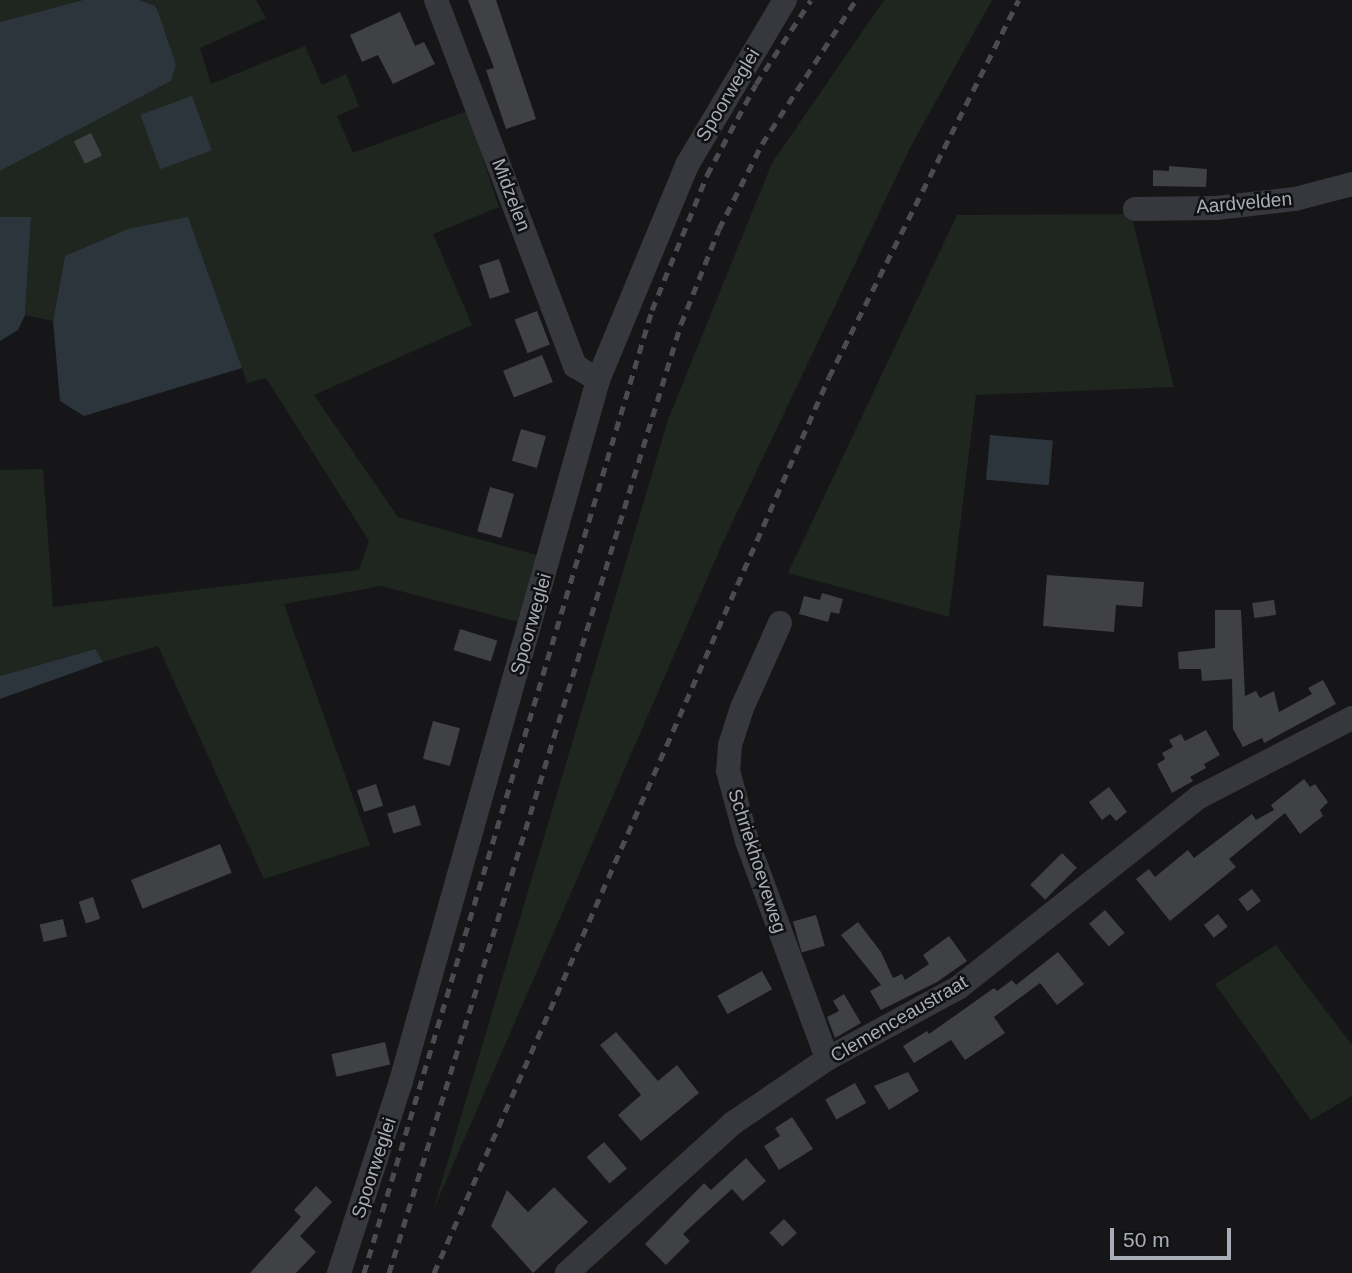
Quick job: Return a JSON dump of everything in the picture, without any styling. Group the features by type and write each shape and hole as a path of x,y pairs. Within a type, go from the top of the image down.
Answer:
{"street":[{"name":"Midzelen","path":"436,0 575,366 598,380"},
{"name":"Spoorweglei","path":"339,1273 401,1081 598,380 687,165 785,0"},
{"name":"Aardvelden","path":"1135,209 1242,205 1295,199 1352,184"},
{"name":"Schriekhoeveweg","path":"780,623 760,660 742,708 730,745 728,771 747,841 827,1059"},
{"name":"Clemenceaustraat","path":"567,1273 733,1123 827,1059 958,988 1199,797 1352,718"}],"shaded area":[{"path":"0,0 83,0 0,22"},
{"path":"83,0 139,0 156,6 176,65 171,81 0,171 0,22"},
{"path":"139,0 256,0 266,18 200,48 211,84 305,46 322,85 346,74 359,106 337,116 353,153 467,111 499,207 433,234 472,325 314,395 398,517 540,556 522,623 381,586 284,604 370,845 264,879 158,646 103,662 94,649 0,676 0,470 43,469 53,607 359,570 369,541 266,378 247,383 188,218 65,256 53,321 25,315 31,217 0,217 0,171 171,81 157,6"},
{"path":"884,0 992,0 910,148 723,542 433,1211 668,420 772,163"},
{"path":"192,96 212,151 160,169 140,115"},
{"path":"1131,214 1174,387 976,395 949,617 788,573 957,215"},
{"path":"0,217 31,217 25,315 18,330 0,341"},
{"path":"188,217 242,368 84,416 60,401 53,321 65,256 128,229"},
{"path":"990,435 1053,440 1049,485 986,480"},
{"path":"95,649 103,662 0,699 0,676"},
{"path":"1276,945 1352,1045 1352,1096 1311,1120 1215,984"}],"building":[{"path":"468,0 496,0 536,119 506,129 486,70 494,68"},
{"path":"400,12 415,46 424,42 435,64 393,84 378,55 362,62 350,35"},
{"path":"91,133 102,155 85,164 74,141"},
{"path":"1169,166 1207,169 1206,187 1153,186 1153,170 1169,171"},
{"path":"499,259 510,292 490,299 479,265"},
{"path":"537,311 550,345 527,353 515,320"},
{"path":"542,355 553,382 514,398 503,371"},
{"path":"521,429 546,436 537,468 512,461"},
{"path":"490,487 514,494 501,538 477,531"},
{"path":"1047,575 1144,582 1142,607 1116,605 1114,632 1043,626"},
{"path":"822,593 843,599 839,614 831,612 828,622 799,614 804,596 820,600"},
{"path":"1274,600 1276,615 1254,618 1252,603"},
{"path":"1215,610 1241,610 1245,696 1256,691 1260,698 1274,691 1279,712 1312,694 1308,688 1323,680 1336,704 1264,743 1262,738 1243,747 1233,729 1232,679 1202,681 1201,669 1179,669 1178,652 1215,648"},
{"path":"460,629 497,640 491,661 454,650"},
{"path":"433,721 460,728 450,766 423,759"},
{"path":"1206,730 1220,755 1204,764 1206,768 1190,777 1193,781 1172,793 1157,764 1165,759 1162,753 1173,747 1169,740 1181,734 1185,741"},
{"path":"1304,779 1310,787 1315,784 1328,802 1320,810 1323,816 1300,834 1285,813 1229,859 1236,867 1170,921 1136,879 1149,869 1155,877 1188,850 1194,858 1252,814 1256,820 1274,810 1271,805"},
{"path":"376,784 383,806 364,812 357,790"},
{"path":"1109,787 1127,812 1116,821 1110,814 1102,820 1089,802"},
{"path":"415,805 421,825 393,834 387,813"},
{"path":"220,844 232,873 143,909 131,880"},
{"path":"1062,853 1077,868 1045,900 1030,885"},
{"path":"1252,889 1261,901 1247,911 1238,899"},
{"path":"93,897 100,919 86,924 79,902"},
{"path":"1105,910 1125,933 1109,946 1089,924"},
{"path":"1218,914 1228,927 1214,938 1204,925"},
{"path":"816,915 825,946 802,952 793,922"},
{"path":"63,919 67,937 44,942 40,924"},
{"path":"858,922 881,952 893,978 902,974 905,980 929,964 923,955 949,936 967,961 937,982 881,1010 870,991 881,985 841,935"},
{"path":"1058,952 1084,984 1057,1005 1040,983 994,1017 1005,1033 965,1060 951,1040 914,1063 903,1046 927,1031 929,1034 994,988 997,991 1012,980 1016,985"},
{"path":"762,971 772,989 728,1014 717,996"},
{"path":"844,994 861,1023 835,1038 827,1017 839,1011 833,1001"},
{"path":"616,1032 658,1081 677,1065 699,1093 641,1141 618,1115 641,1095 600,1045"},
{"path":"385,1042 390,1064 337,1077 331,1054"},
{"path":"908,1072 919,1091 889,1110 874,1086"},
{"path":"855,1083 866,1103 836,1120 825,1099"},
{"path":"792,1117 813,1149 779,1170 764,1146 780,1136 775,1128"},
{"path":"604,1142 627,1168 610,1184 587,1157"},
{"path":"746,1158 766,1181 743,1201 732,1189 683,1234 690,1241 666,1265 645,1244 704,1183 711,1190"},
{"path":"316,1186 332,1202 300,1236 316,1252 296,1273 250,1273 301,1217 294,1210"},
{"path":"554,1187 588,1222 533,1273 491,1226 507,1190 528,1212"},
{"path":"784,1219 797,1233 782,1247 769,1233"}],"railway":[{"path":"364,1273 652,310 707,175 756,84 811,0"},
{"path":"389,1273 681,324 719,229 762,144 856,0"},
{"path":"434,1273 829,377 1019,0"}]}
